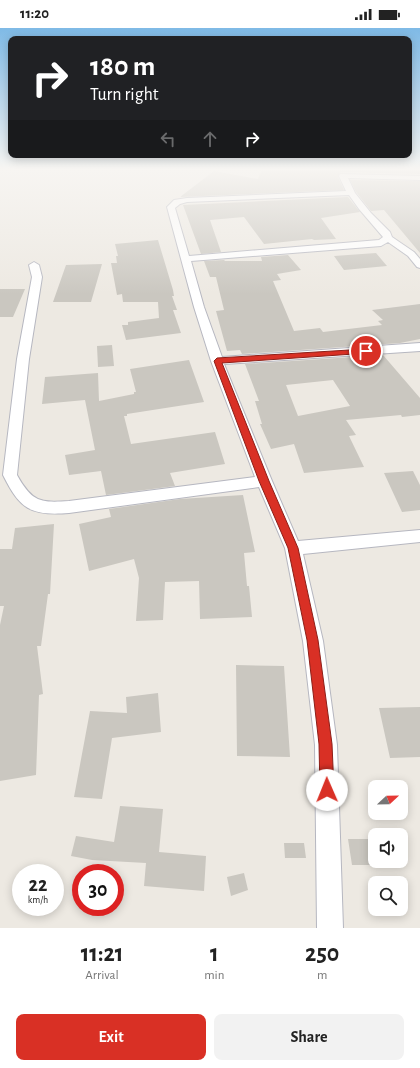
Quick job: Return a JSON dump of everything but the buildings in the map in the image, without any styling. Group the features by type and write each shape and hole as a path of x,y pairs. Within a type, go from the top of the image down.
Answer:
{"street":[{"path":"172,210 185,259 217,361 264,481 293,548 313,640 326,744 330,928"},
{"path":"364,210 387,234 388,238 411,254 420,265"},
{"path":"185,259 381,243 388,238"},
{"path":"34,265 37,277 5,475 30,503 47,509 264,481"},
{"path":"217,361 420,348"},
{"path":"293,548 420,536"}],"route":[{"path":"327,790 326,744 313,640 293,548 264,481 248,436 217,361 366,351"}]}
